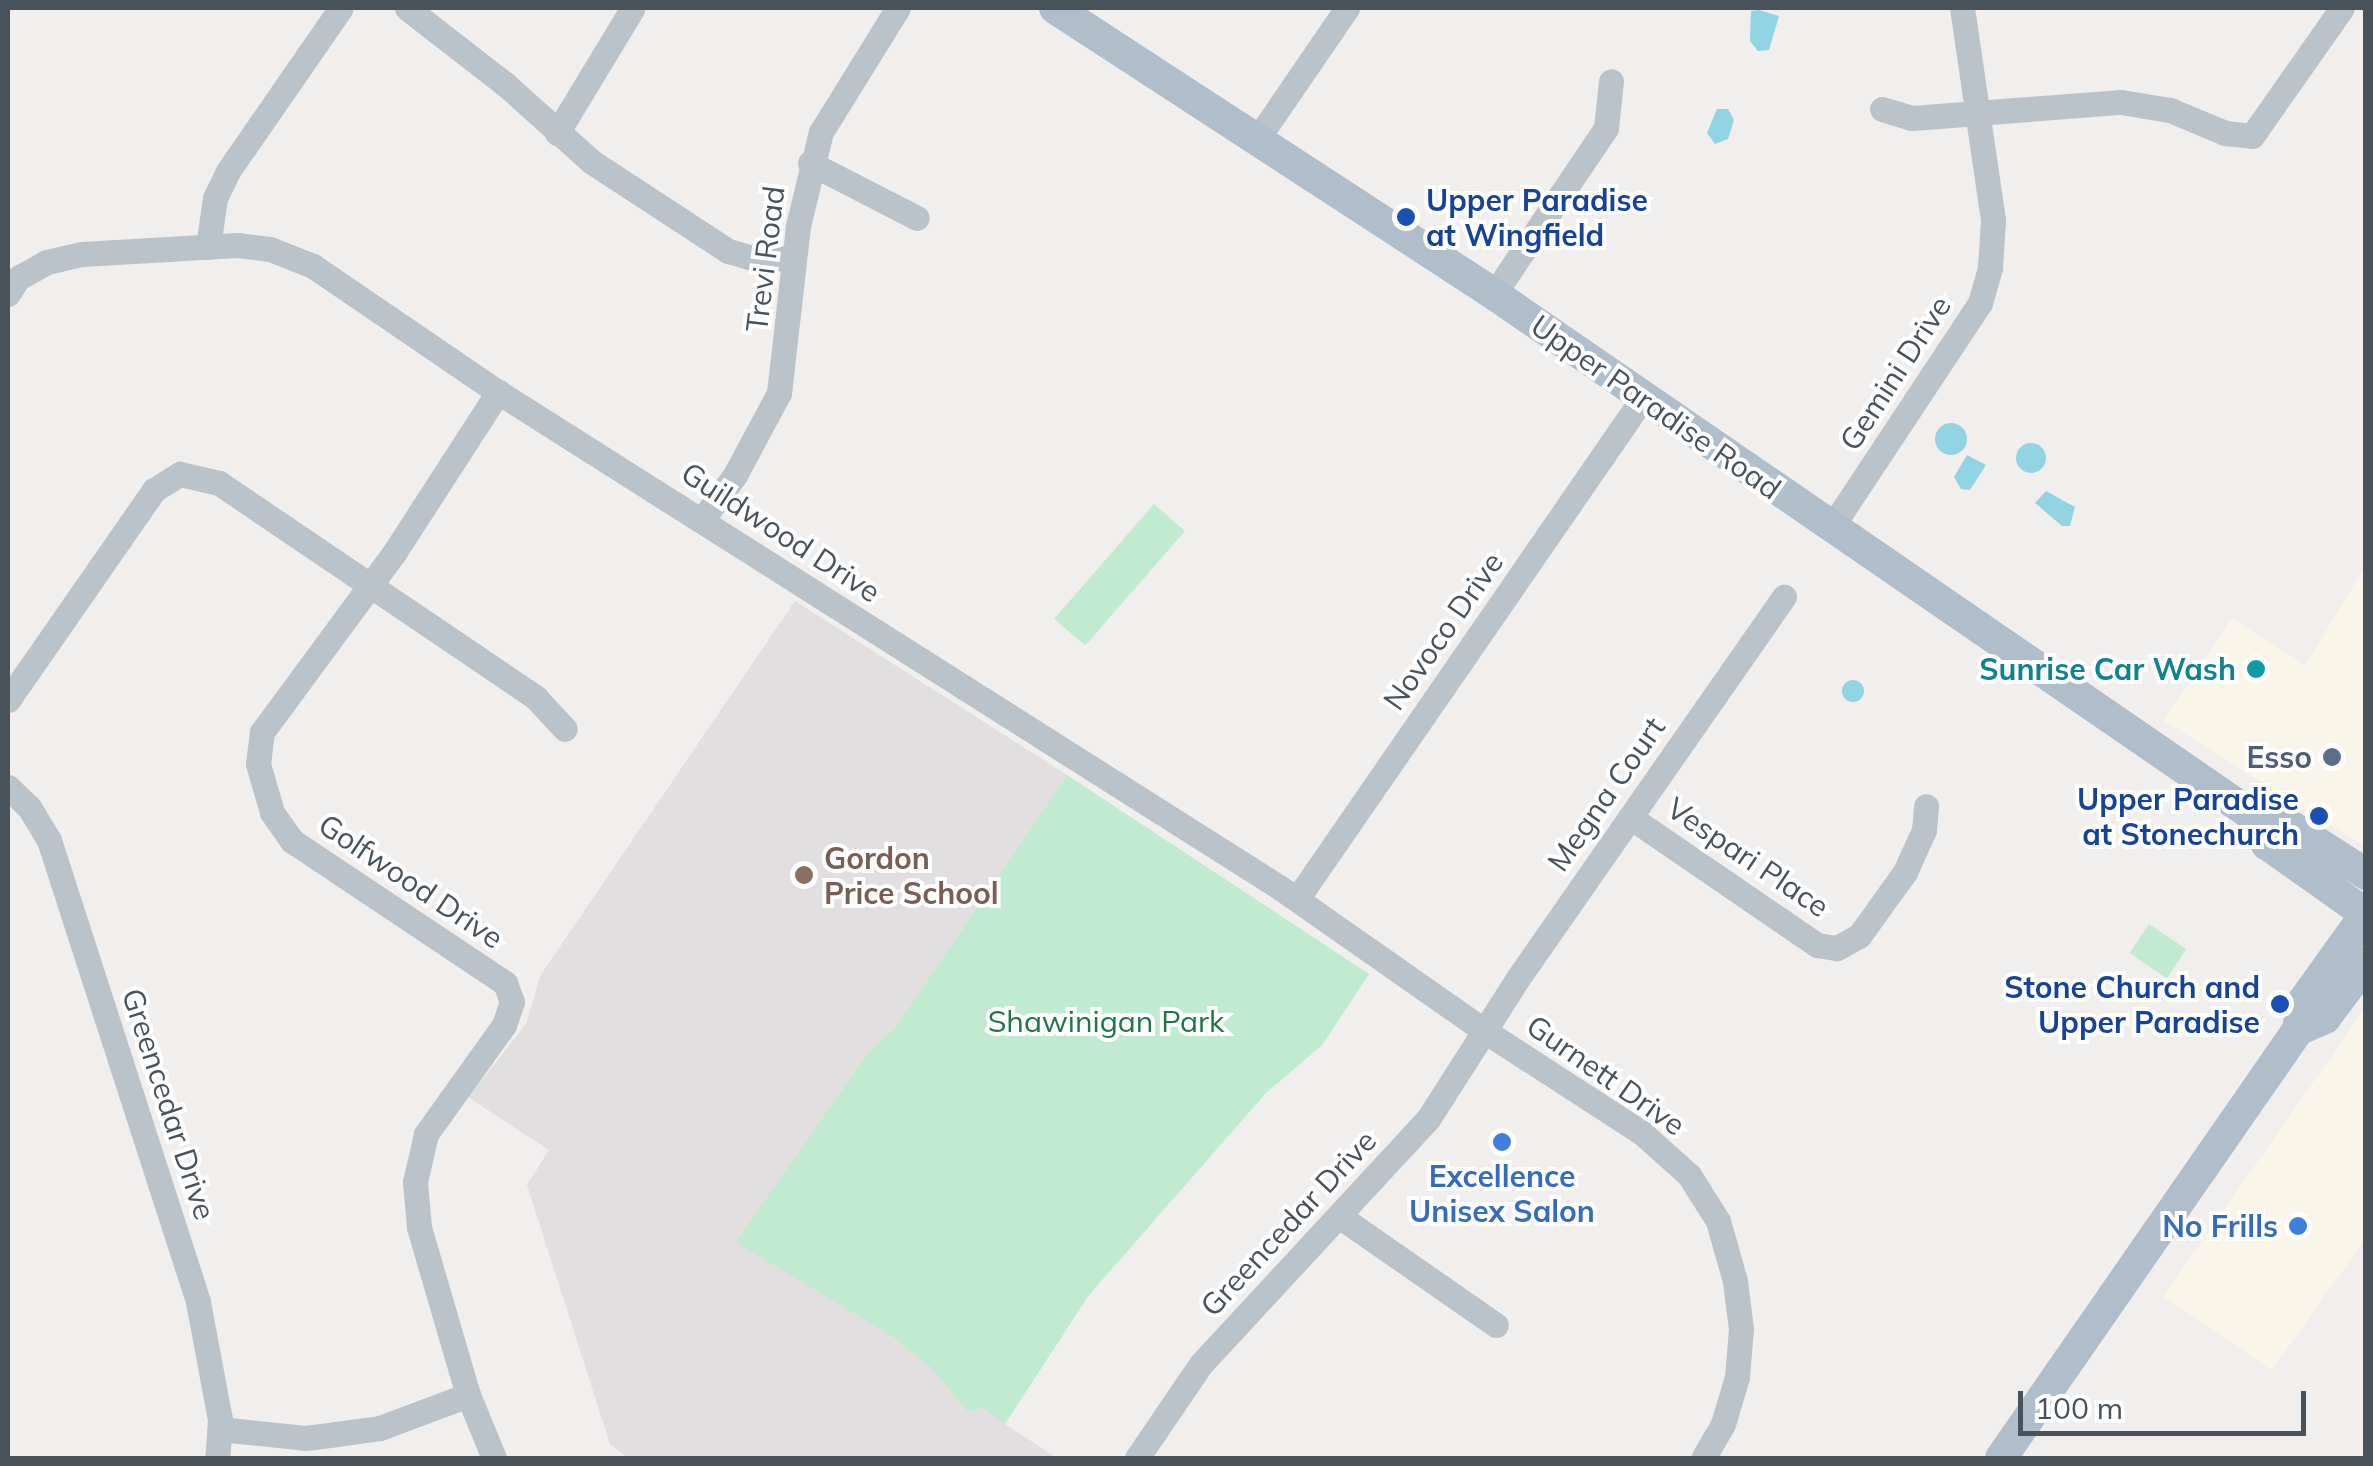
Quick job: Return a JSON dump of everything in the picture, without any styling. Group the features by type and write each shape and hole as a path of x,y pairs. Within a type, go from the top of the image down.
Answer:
{"main road":[{"name":"Upper Paradise Road","path":"1055,8 1494,294 2252,815 2278,818 2366,874"},
{"name":"Upper Paradise Road","path":"2252,815 2267,844 2365,914"},
{"path":"2001,1458 2298,1030 2302,1003 2365,914"},
{"path":"2298,1030 2325,1018 2366,963"}],"street":[{"path":"208,247 215,198 228,171 341,8"},
{"path":"407,8 442,18 557,133 592,162 728,251 749,258 794,259"},
{"name":"Trevi Road","path":"702,520 735,475 779,393 794,259 810,163 834,107 898,8"},
{"path":"1258,138 1347,8"},
{"name":"Gemini Drive","path":"1831,528 1980,303 1990,267 1993,220 1962,8"},
{"path":"1882,108 1912,118 2121,102 2170,110 2226,133 2252,136 2342,8"},
{"path":"557,133 632,9"},
{"path":"1494,294 1606,128 1611,81"},
{"path":"810,163 917,218"},
{"name":"Guildwood Drive","path":"8,294 18,278 48,262 82,254 208,247 270,249 314,266 498,392 1296,899 1483,1030"},
{"name":"Golfwood Drive","path":"494,1458 468,1395 419,1228 415,1182 426,1134 504,1024 512,1002 505,983 292,841 272,812 258,764 262,732 369,585 498,392"},
{"name":"Novoco Drive","path":"1296,899 1642,398"},
{"path":"8,700 154,490 180,474 220,483 536,698 565,729"},
{"name":"Megna Court","path":"1483,1030 1784,596"},
{"name":"Greencedar Drive","path":"8,787 29,807 49,840 198,1302 220,1429 217,1458"},
{"name":"Vespari Place","path":"1630,817 1817,945 1837,948 1860,936 1905,872 1924,830 1926,806"},
{"name":"Greencedar Drive","path":"1137,1458 1201,1364 1428,1119 1483,1030"},
{"name":"Gurnett Drive","path":"1483,1030 1642,1133 1689,1174 1718,1221 1735,1281 1741,1328 1737,1377 1728,1408 1704,1458"},
{"path":"1339,1216 1496,1325"},
{"path":"220,1429 305,1438 380,1428 468,1395"}],"shaded area":[{"path":"2365,567 2365,847 2163,720 2233,618 2305,665"},
{"name":"Gordon Price School","path":"795,601 1067,775 895,1028 867,1054 737,1242 890,1335 1005,1424 1057,1458 628,1458 610,1444 527,1185 549,1150 468,1097 526,1024 540,976"},
{"path":"2365,1008 2365,1239 2272,1370 2163,1297"}],"green space":[{"path":"1154,504 1185,531 1085,646 1054,619"},
{"name":"Shawinigan Park","path":"1067,775 1369,974 1323,1044 1266,1093 1089,1295 1005,1424 982,1407 968,1412 932,1368 890,1335 736,1242 867,1054 895,1028"},
{"path":"2149,924 2186,949 2167,978 2129,953"}],"water":[{"path":"1751,11 1779,16 1769,50 1758,51 1750,41"},
{"path":"1717,109 1728,109 1734,120 1728,139 1715,144 1707,133"},
{"path":"1951,423 1963,427 1967,439 1963,451 1951,455 1939,451 1935,439 1939,427"},
{"path":"2031,443 2042,447 2046,458 2042,469 2031,473 2020,469 2016,458 2020,447"},
{"path":"1967,455 1986,465 1970,490 1961,489 1954,477"},
{"path":"2046,491 2075,507 2070,526 2062,526 2035,503"},
{"path":"1853,680 1861,683 1861,699 1853,702 1845,699 1842,691 1845,683"}],"place":[{"name":"Upper Paradise at Wingfield","path":"1406,217"},
{"name":"Sunrise Car Wash","path":"2256,669"},
{"name":"Esso","path":"2332,757"},
{"name":"Upper Paradise at Stonechurch","path":"2319,816"},
{"name":"Gordon Price School","path":"804,875"},
{"name":"Stone Church and Upper Paradise","path":"2280,1004"},
{"name":"Excellence Unisex Salon","path":"1502,1142"},
{"name":"No Frills","path":"2298,1226"}]}
